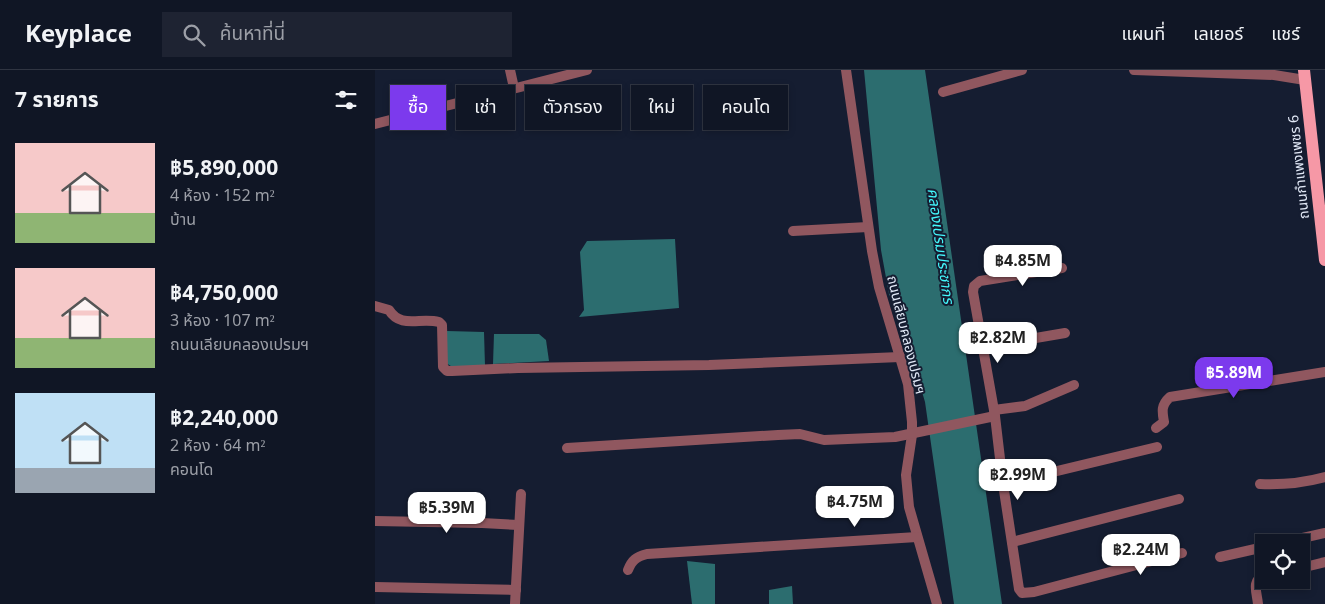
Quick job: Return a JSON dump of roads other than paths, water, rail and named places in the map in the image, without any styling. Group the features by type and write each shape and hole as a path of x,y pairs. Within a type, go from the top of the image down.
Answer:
{"main road":[{"name":"ถนนกำแพงเพชร 6","path":"1304,75 1325,260"}],"street":[{"path":"510,70 513,85"},
{"path":"515,88 587,70"},
{"name":"ถนนเลียบคลองเปรมฯ","path":"846,70 879,287 907,384 912,435 906,476 909,507 937,604"},
{"path":"943,92 1022,70"},
{"path":"1133,70 1304,75"},
{"path":"375,124 456,103"},
{"path":"793,231 869,227"},
{"path":"1062,268 980,281 974,286 973,292 1019,589 1022,593 1026,594 1182,553"},
{"path":"375,306 389,310 394,317 404,321 433,320 439,322 442,325 443,367 447,371 709,365 900,357"},
{"path":"983,347 1065,333"},
{"path":"1156,428 1164,422 1163,404 1170,397 1325,372"},
{"path":"567,448 800,434 824,440 912,435 923,430 1025,406 1073,385"},
{"path":"1003,484 1157,447"},
{"path":"1260,484 1283,485 1325,477"},
{"path":"515,604 521,494"},
{"path":"1012,542 1179,499"},
{"path":"375,521 482,522 519,525"},
{"path":"1310,536 1325,533"},
{"path":"628,570 632,561 638,556 647,554 917,537"},
{"path":"1220,557 1255,549"},
{"path":"1310,566 1325,562"},
{"path":"375,587 515,590"},
{"path":"1256,589 1259,604"}],"water":[{"name":"คลองเปรมประชากร","path":"864,70 925,70 1002,604 954,604 925,402 908,344 889,294 881,250"},
{"path":"675,239 679,308 579,317 584,310 580,252 587,241"},
{"path":"447,331 484,332 485,366 454,368 446,363"},
{"path":"494,334 539,334 546,340 549,361 493,364"},
{"path":"687,561 715,564 715,604 692,604"},
{"path":"792,586 793,604 769,604 769,590"}]}
